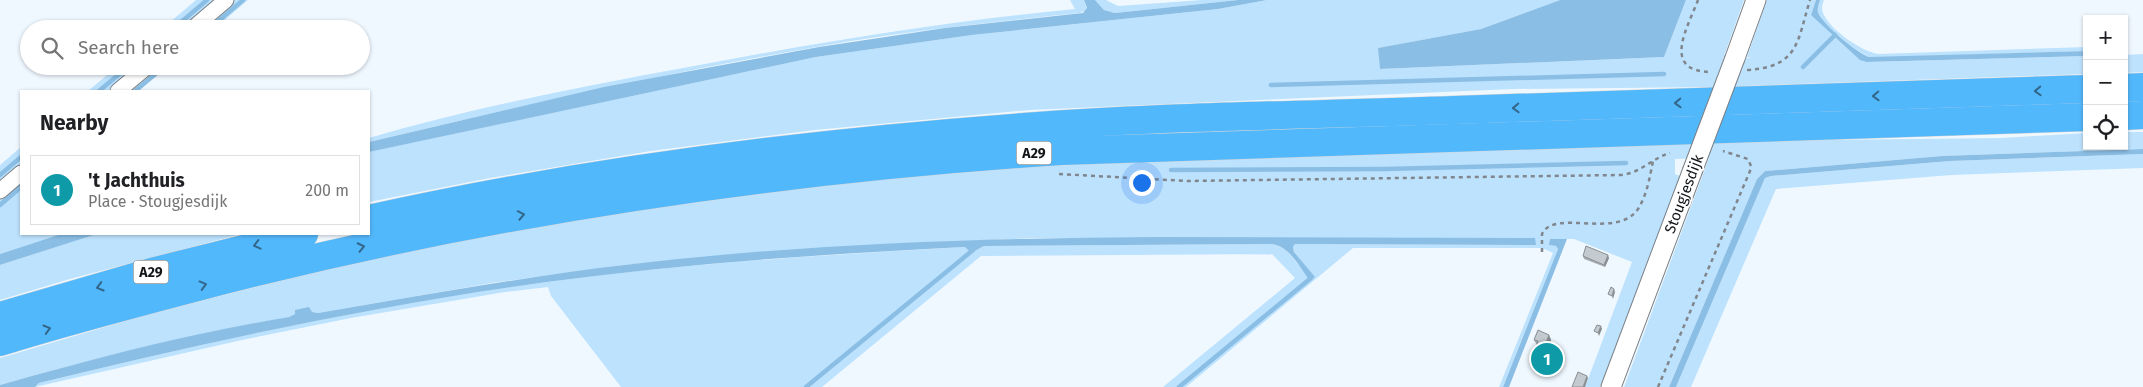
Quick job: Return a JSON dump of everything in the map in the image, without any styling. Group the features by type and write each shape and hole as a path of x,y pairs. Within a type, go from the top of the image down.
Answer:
{"highway":[{"path":"2128,88 2143,88"},
{"name":"A29","path":"370,219 507,191 710,159 889,138 1039,126 1321,114 2083,89"},
{"path":"2128,116 2143,115"},
{"name":"A29","path":"0,342 271,267 425,233 610,200 769,178 890,164 1071,151 2083,117"},
{"name":"A29","path":"0,316 155,271 300,235"}],"street":[{"path":"203,20 226,0"},
{"name":"Stougjesdijk","path":"1611,387 1756,0"},
{"path":"119,90 137,75"},
{"path":"0,191 20,174"}],"path":[{"path":"1658,387 1750,170 1748,159 1720,150"},
{"path":"1050,174 1187,181 1620,175 1634,173 1663,155 1678,152"},
{"path":"1542,252 1542,234 1550,226 1618,223 1634,214 1642,200 1653,160"}],"shaded area":[{"path":"196,0 222,0 199,20 173,20"},
{"path":"232,0 248,0 225,20 209,20"},
{"path":"1070,0 1084,0 1087,10 1080,13 908,33 790,52 609,87 370,142 370,138 449,116 571,89 836,41 931,26 1075,9"},
{"path":"1084,0 1095,0 1104,10 1115,13 1238,0 1267,0 1218,9 972,35 816,57 370,152 370,142 604,87 819,47 945,28 1083,13 1087,8"},
{"path":"1095,0 1106,0 1118,6 1202,0 1238,0 1115,13 1104,10"},
{"path":"1267,0 1560,0 1481,29 1379,48 1380,69 1664,57 1686,0 1744,0 1723,59 1752,58 1747,57 1767,0 1816,0 1811,15 1870,62 2083,56 2083,74 1712,87 1513,89 1030,110 815,130 651,151 490,178 370,202 370,152 816,57 972,35 1218,9"},
{"path":"1560,0 1686,0 1664,57 1380,69 1378,48 1481,29"},
{"path":"1816,0 1820,0 1818,12 1825,23 1849,44 1869,57 2083,51 2083,56 1867,62 1860,60 1811,15"},
{"path":"1820,0 1824,0 1823,13 1840,34 1856,45 1878,54 2083,47 2083,51 1872,58 1850,45 1833,31 1820,17 1818,8"},
{"path":"2143,54 2143,72 2128,73 2128,55"},
{"path":"107,75 133,75 115,90 89,90"},
{"path":"2128,132 2143,132 2143,149 2128,150"},
{"path":"2083,133 2083,150 2114,150 1942,156 1765,171 1757,179 1669,387 1624,387 1709,158 1675,159 1675,174 1680,176 1600,387 1585,387 1632,262 1574,239 1550,239 1550,245 1556,246 1558,249 1503,387 1499,387 1553,253 1542,248 1353,248 1186,387 1163,387 1295,278 1272,254 981,256 822,387 621,387 551,296 548,287 505,292 351,318 242,340 35,387 39,383 165,353 355,313 483,291 651,270 965,247 971,253 984,246 1271,244 1277,245 1288,252 1309,279 1314,277 1294,252 1293,247 1295,244 1535,245 1535,239 1031,238 825,248 624,265 498,282 318,313 295,310 295,314 289,317 144,347 0,385 0,358 149,314 350,264 474,238 600,215 842,183 1028,167 1149,161 1821,140 2001,138"},
{"path":"20,148 20,170 0,187 0,165"},
{"path":"2143,149 2143,154 1950,161 1765,178 1676,387 1669,387 1757,179 1765,171 1942,156"},
{"path":"2143,154 2143,168 1952,175 1776,189 1691,387 1676,387 1765,178 1950,161"},
{"path":"20,179 20,235 58,235 0,254 0,196"},
{"path":"58,235 94,235 0,265 0,254"},
{"path":"94,235 237,235 70,279 0,300 0,265"},
{"path":"1158,237 1535,238 1536,245 1295,244 1293,247 1294,252 1315,277 1310,281 1289,253 1277,245 1271,244 984,246 971,253 965,247 704,264 547,282 355,313 165,353 39,383 35,387 0,387 0,385 36,375 144,347 289,317 295,314 295,310 309,307 312,312 318,313 471,287 624,265 757,252 891,243"},
{"path":"1550,239 1567,239 1509,387 1503,387 1558,249 1556,246 1549,245"}],"building":[{"path":"1586,246 1608,255 1604,265 1583,256"},
{"path":"1611,287 1614,289 1612,296 1608,294"},
{"path":"1597,325 1601,326 1598,333 1594,331"},
{"path":"1538,330 1549,335 1546,343 1559,349 1555,364 1551,366 1548,372 1530,364 1538,341 1534,340"},
{"path":"1578,372 1587,376 1583,387 1572,387"}],"waterway":[{"path":"184,20 207,0"},
{"path":"220,20 243,0"},
{"path":"1803,67 1835,35"},
{"path":"1271,85 1664,74"},
{"path":"100,90 118,75"},
{"path":"136,90 154,75"},
{"path":"0,175 20,158"},
{"path":"1171,170 1385,169 1626,163"},
{"path":"0,205 20,188"},
{"path":"806,387 973,250"},
{"path":"1179,387 1311,278 1310,276"}],"place":[{"name":"'t Jachthuis","path":"1547,359"}]}
